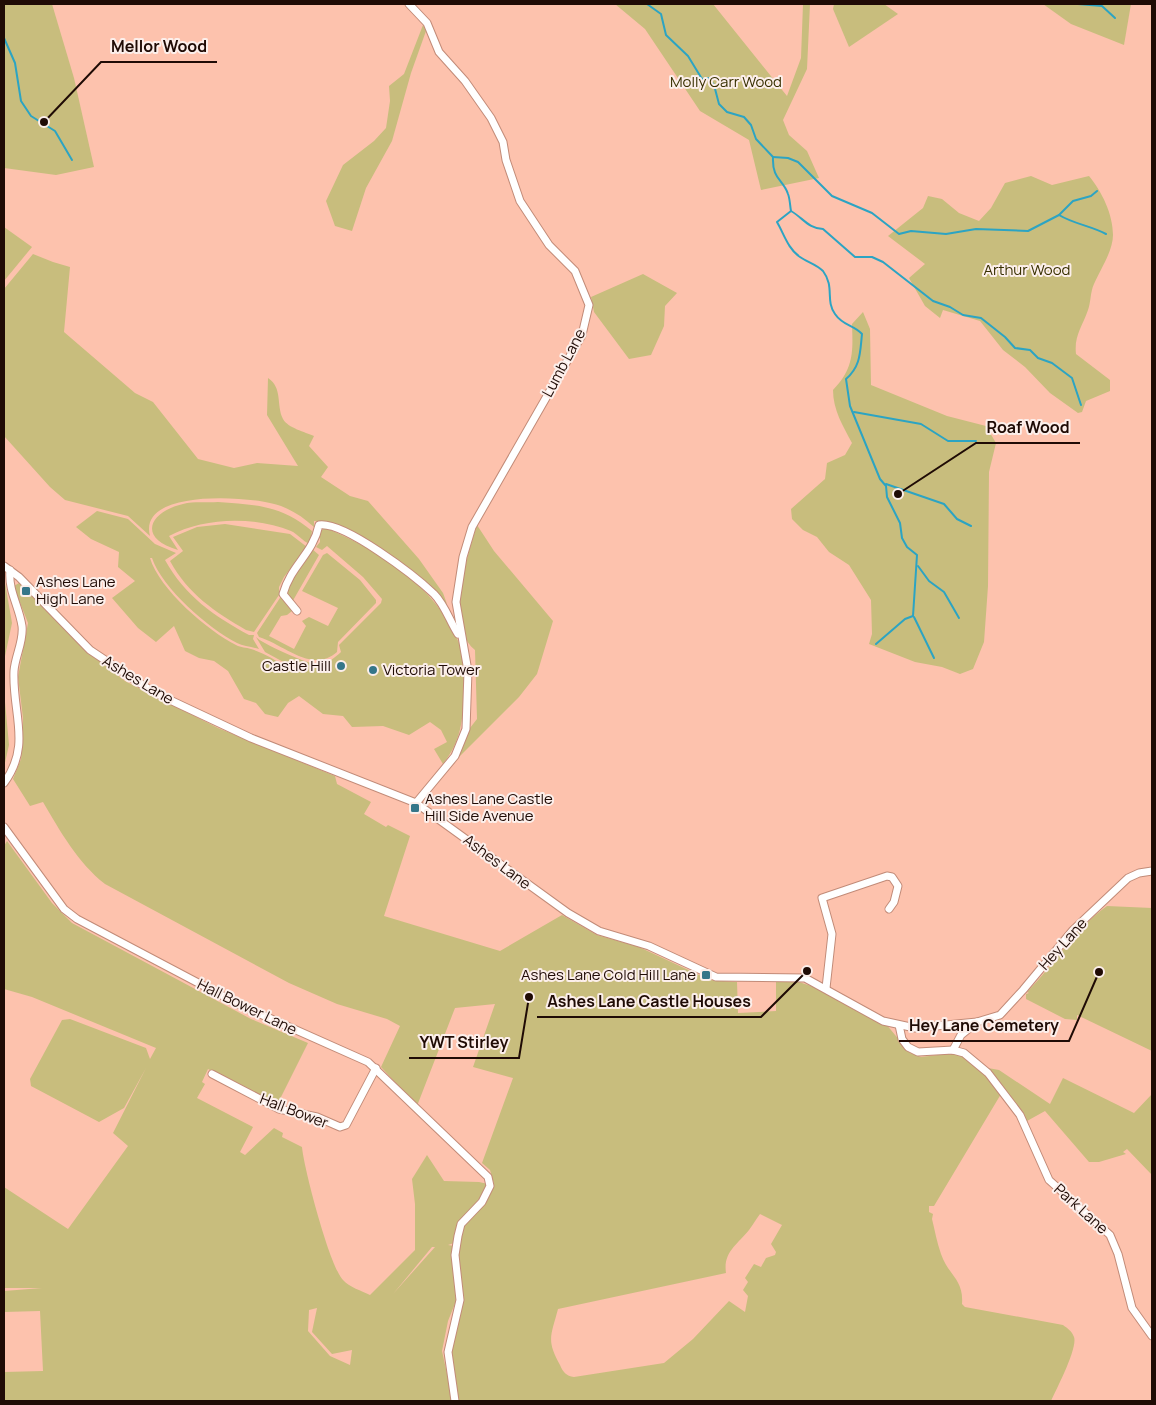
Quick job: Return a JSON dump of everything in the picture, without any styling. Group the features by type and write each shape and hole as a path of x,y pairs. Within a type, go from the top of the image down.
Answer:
{"street":[{"name":"Lumb Lane","path":"409,4 427,23 439,52 465,81 491,118 503,142 506,160 520,201 549,245 575,271 589,305 582,334 472,527 463,557 456,602 468,672 466,730 455,756 416,803"},
{"path":"296,611 283,594 286,583 291,572 311,547 319,525 327,524 366,544 395,563 436,595 462,638"},
{"path":"4,782 15,764 20,740 14,681 22,628 19,611 11,594 7,568"},
{"name":"Ashes Lane","path":"7,568 20,577 90,650 153,692 251,738 416,803 544,897 599,931 649,946 716,977 805,978 883,1021 899,1025 935,1028 977,1022"},
{"name":"Hall Bower Lane","path":"4,828 64,910 76,919 240,1005 368,1062 488,1177 490,1186 482,1202 461,1224 455,1255 460,1300 448,1352 455,1401"},
{"name":"Hey Lane","path":"977,1022 1000,1015 1073,930 1128,878 1139,873 1152,871"},
{"path":"826,988 832,934 822,898 887,876 892,877 898,886 894,902 889,909"},
{"path":"899,1025 902,1039 908,1047 918,1052 953,1050 961,1035 977,1022"},
{"name":"Park Lane","path":"953,1050 964,1052 988,1073 1020,1115 1049,1180 1110,1235 1118,1254 1132,1308 1152,1336"},
{"name":"Hall Bower","path":"212,1074 280,1108 317,1117 340,1127 346,1124 376,1068"}],"green space":[{"path":"4,4 52,4 74,78 94,167 56,175 4,168"},
{"name":"Molly Carr Wood","path":"615,4 713,4 787,96 801,58 803,4 810,4 807,69 783,120 789,135 807,151 819,178 761,190 749,140 700,111 645,29"},
{"path":"834,4 884,4 898,14 849,47 833,9"},
{"path":"1043,4 1131,4 1124,45 1071,24"},
{"path":"423,25 426,31 411,73 392,141 366,188 352,231 335,226 326,201 343,165 374,141 386,128 390,101 389,86 404,74"},
{"name":"Arthur Wood","path":"1031,176 1052,185 1089,176 1102,196 1109,211 1113,227 1111,247 1093,287 1089,307 1077,337 1076,348 1076,354 1110,380 1110,391 1086,401 1082,412 1078,413 1050,393 1025,367 1003,350 980,321 943,310 940,318 925,306 909,278 925,264 888,236 923,208 928,196 942,199 959,213 979,221 991,208 1005,183"},
{"path":"4,227 32,247 4,281"},
{"path":"33,254 70,267 64,332 135,393 153,402 198,459 234,468 257,463 298,466 267,415 268,378 273,382 276,387 281,414 285,422 314,436 309,446 328,467 321,477 350,496 368,501 419,559 443,593 447,604 403,565 366,540 330,523 314,521 314,527 290,510 268,502 225,498 179,502 161,509 151,520 150,536 128,516 65,500 50,487 4,436 4,289"},
{"path":"643,274 677,293 665,306 664,326 651,355 629,359 594,312 591,297"},
{"path":"863,312 870,329 871,385 947,416 986,426 996,443 989,472 988,586 984,642 973,669 960,674 942,667 915,662 869,644 872,634 871,600 849,565 829,552 817,537 803,530 792,519 791,509 825,479 827,463 845,455 852,443 837,411 833,390 849,367 852,351 852,324"},
{"path":"218,502 268,508 290,516 312,531 310,544 291,531 277,526 245,521 213,522 198,525 169,536 178,550 165,545 157,539 153,532 152,526 156,519 171,508 187,503"},
{"path":"97,511 128,519 155,544 176,553 165,560 191,595 224,620 249,635 254,635 253,639 259,649 237,643 200,618 166,582 157,570 152,558 150,558 163,583 186,608 212,630 240,647 249,648 274,659 286,667 287,664 265,652 256,637 266,644 295,657 312,663 324,663 330,661 341,652 339,645 381,603 382,599 363,577 327,546 322,550 316,547 320,542 320,531 326,528 386,559 421,588 436,604 449,623 459,643 464,667 462,721 454,747 443,764 434,749 447,742 441,730 430,722 409,735 383,726 352,727 343,716 323,714 299,696 288,703 278,717 265,714 256,703 244,699 228,671 214,661 199,658 185,651 174,626 156,642 138,628 112,598 135,581 118,567 119,552 91,539 76,527"},
{"path":"225,524 290,534 307,547 284,577 279,587 279,595 254,632 246,630 203,601 185,583 170,561 183,551 173,537 197,527"},
{"path":"477,525 494,551 553,621 537,674 519,697 459,757 470,728 477,719 475,650 466,639 461,625 460,609 464,572"},
{"path":"312,549 319,555 291,604 292,611 287,615 281,616 269,636 294,649 306,626 302,621 309,617 328,626 338,608 302,591 323,555 327,553 360,580 376,600 376,603 338,642 337,652 328,658 318,660 298,656 259,637 257,633"},
{"path":"4,577 12,623 4,661"},
{"path":"19,583 79,644 125,681 218,728 335,776 337,784 371,802 364,814 386,827 388,825 410,836 384,916 500,951 562,915 597,935 639,947 710,980 737,982 738,1013 776,1011 776,980 793,980 823,990 886,1024 910,1053 921,1057 954,1053 963,1055 986,1074 1001,1094 934,1206 929,1206 929,1212 933,1214 932,1219 941,1254 961,1289 962,1304 965,1307 1063,1325 1072,1333 1074,1337 1073,1350 1051,1401 458,1401 452,1373 451,1344 462,1306 458,1246 463,1228 494,1184 490,1170 482,1163 513,1078 473,1067 495,1004 455,1008 417,1106 381,1067 400,1026 387,1019 337,1004 289,983 105,884 95,876 70,846 43,802 30,806 13,779 21,759 23,740 23,718 18,677 28,623 14,586","holes":["760,1214 782,1225 771,1244 776,1252 775,1255 766,1258 761,1267 754,1264 745,1278 748,1282 743,1290 748,1296 745,1312 729,1301 693,1339 664,1363 574,1377 567,1375 562,1370 551,1343 558,1309 726,1273 729,1254"]},
{"path":"4,691 9,745 4,767"},
{"path":"7,841 52,903 72,923 251,1019 308,1043 277,1105 208,1069 202,1082 205,1084 197,1098 253,1127 240,1152 245,1155 274,1128 283,1133 282,1137 302,1147 312,1195 331,1257 343,1280 349,1285 370,1295 415,1250 415,1204 412,1179 427,1155 444,1181 488,1184 479,1199 459,1223 454,1243 448,1245 454,1246 456,1301 448,1321 442,1351 453,1401 4,1401 4,1372 43,1371 40,1311 4,1312 4,1291 42,1288 4,1288 4,1187 68,1229 128,1146 113,1133 146,1068 124,1108 99,1122 31,1086 30,1079 62,1020 70,1019 146,1048 150,1059 156,1048 32,997 4,989 4,846","holes":["432,1247 435,1247 393,1294","317,1308 312,1332 332,1354 352,1350 350,1365 330,1356 308,1331 309,1310"]},
{"path":"1107,906 1152,908 1152,1051 1077,1015 1077,1020 1065,1019 1026,999 1026,994 1029,993 1027,992 1074,937"},
{"path":"988,1068 999,1070 1050,1104 1063,1078 1134,1113 1152,1094 1152,1175 1127,1149 1123,1152 1126,1154 1099,1162 1089,1162 1045,1111 1027,1121"}],"waterway":[{"path":"647,4 661,14 666,35 688,56 702,79 708,78 714,85 719,104 727,112 744,117 751,125 756,139 773,157 774,170 786,189 790,200 791,211 777,222 789,246 796,254 823,271 829,282 831,304 835,314 841,321 862,334 857,364 846,379 850,406 880,479 886,486 887,497 900,523 902,538 907,547 917,555 913,616 905,619 876,644"},
{"path":"1078,4 1102,6 1115,18"},
{"path":"4,38 15,63 21,101 31,116 55,131 72,160"},
{"path":"773,157 788,158 798,162 832,196 872,213 899,234 911,231 946,234 976,229 1028,231 1059,215 1073,201 1091,196 1097,191"},
{"path":"791,211 810,225 823,229 855,257 872,257 883,262 933,301 950,307 963,315 981,318 1005,337 1015,348 1030,350 1038,358 1052,363 1072,378 1081,405"},
{"path":"1059,215 1106,234"},
{"path":"854,412 921,424 948,441 976,441"},
{"path":"886,484 944,504 957,519 971,526"},
{"path":"918,566 929,581 944,592 959,618"},
{"path":"914,617 934,658"}],"place":[{"name":"Mellor Wood","path":"44,122"},
{"name":"Roaf Wood","path":"898,494"},
{"name":"Ashes Lane High Lane","path":"26,591"},
{"name":"Castle Hill","path":"341,666"},
{"name":"Victoria Tower","path":"373,670"},
{"name":"Ashes Lane Castle Hill Side Avenue","path":"415,808"},
{"name":"Ashes Lane Castle Houses","path":"807,971"},
{"name":"Hey Lane Cemetery","path":"1099,972"},
{"name":"Ashes Lane Cold Hill Lane","path":"706,975"},
{"name":"YWT Stirley","path":"529,997"}]}
